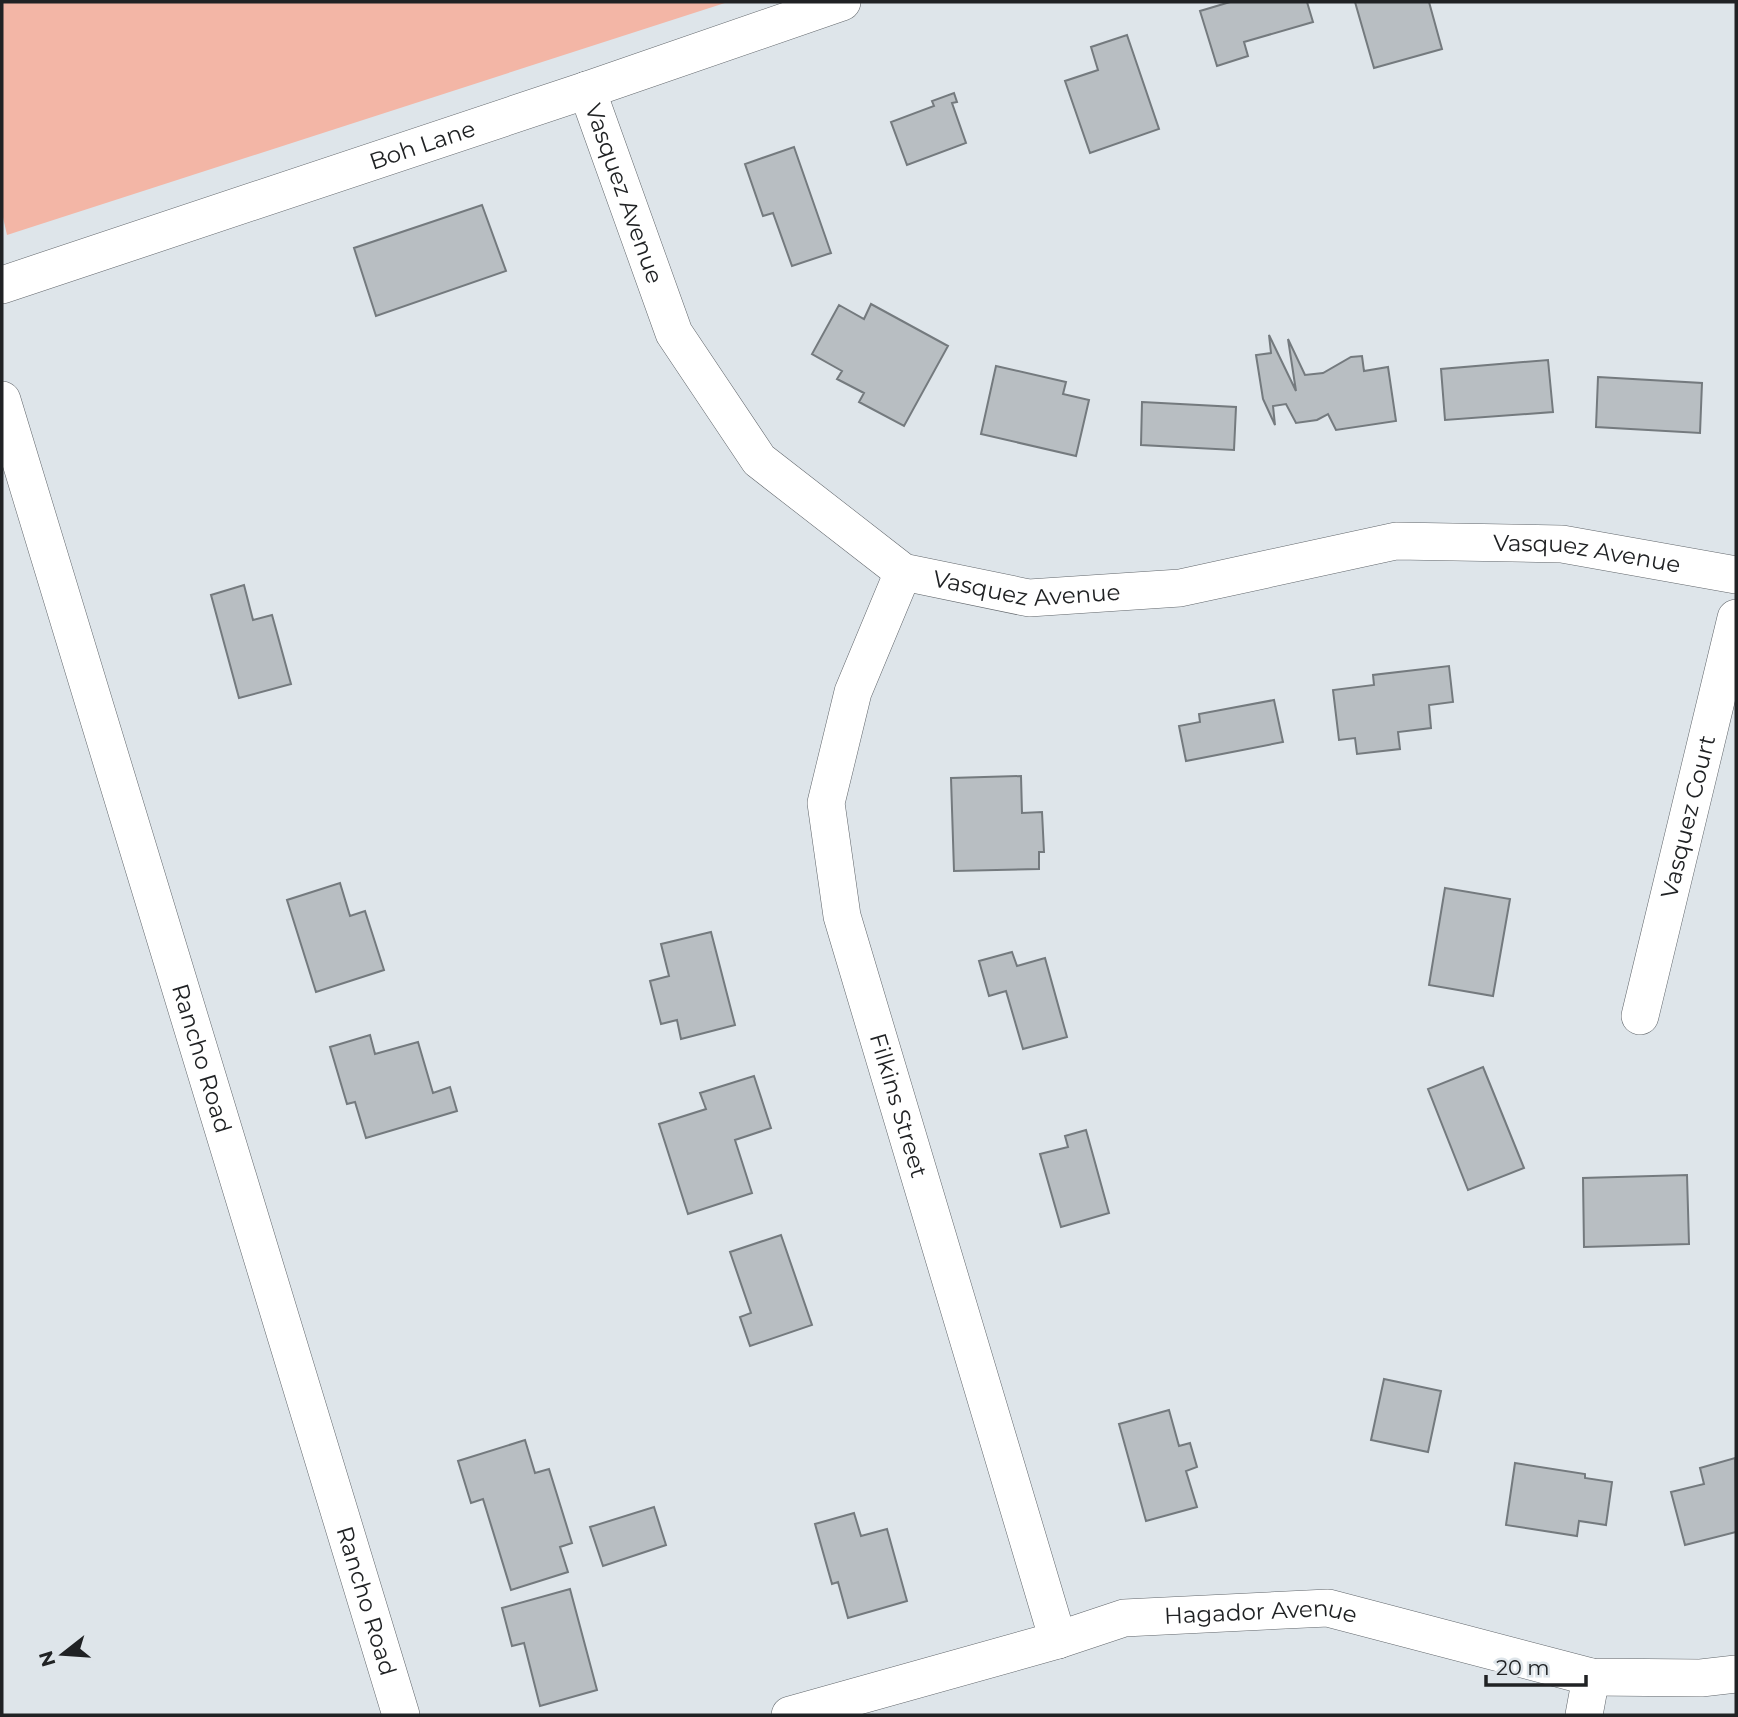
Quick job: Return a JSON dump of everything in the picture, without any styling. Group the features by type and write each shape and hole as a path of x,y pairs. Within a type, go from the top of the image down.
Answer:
{"street":[{"name":"Boh Lane","path":"2,285 842,2"},
{"name":"Vasquez Avenue","path":"587,90 674,333 760,460 903,572 1029,598 1180,588 1396,541 1562,544 1736,575"},
{"name":"Rancho Road","path":"2,400 401,1715"},
{"name":"Filkins Street","path":"903,572 853,692 826,803 827,816 842,916 1058,1640"},
{"name":"Vasquez Court","path":"1640,1016 1736,618"},
{"name":"Hagador Avenue","path":"790,1715 1058,1640 1125,1618 1328,1608 1591,1677 1701,1678 1736,1674"},
{"path":"1584,1715 1591,1677"}],"shaded area":[{"path":"2,2 728,2 7,235 2,213"}],"building":[{"path":"1230,2 1307,2 1313,22 1244,42 1248,56 1217,66 1200,11"},
{"path":"1355,2 1429,2 1442,49 1374,68"},
{"path":"1127,35 1159,129 1090,153 1065,81 1098,70 1091,47"},
{"path":"954,93 957,102 952,103 966,143 907,165 891,122 934,106 932,101"},
{"path":"794,147 831,253 792,266 773,213 763,216 745,164"},
{"path":"482,205 506,271 376,316 354,248"},
{"path":"871,304 948,346 904,426 859,402 864,393 837,379 842,371 812,354 839,305 864,319"},
{"path":"1269,335 1296,391 1288,339 1305,375 1323,373 1351,357 1362,356 1364,371 1388,367 1396,421 1336,430 1328,414 1317,420 1296,423 1286,404 1273,406 1275,425 1263,399 1256,355 1271,353"},
{"path":"1548,360 1553,412 1445,420 1441,369"},
{"path":"996,366 1066,382 1063,394 1089,400 1076,456 981,434"},
{"path":"1598,377 1702,383 1700,433 1596,427"},
{"path":"1142,402 1236,407 1234,450 1141,445"},
{"path":"244,585 253,620 272,615 291,684 239,698 211,595"},
{"path":"1449,666 1453,702 1429,705 1431,728 1398,732 1400,749 1357,754 1355,738 1339,740 1333,690 1374,685 1373,675"},
{"path":"1274,700 1283,742 1186,761 1179,726 1200,722 1199,714"},
{"path":"1021,776 1022,813 1042,812 1044,852 1039,852 1039,869 954,871 951,778"},
{"path":"340,883 350,916 365,911 384,970 316,992 287,900"},
{"path":"1445,888 1510,899 1493,996 1429,985"},
{"path":"711,932 735,1025 681,1039 677,1020 661,1024 650,981 669,976 661,944"},
{"path":"1012,952 1017,966 1045,958 1067,1037 1023,1049 1006,991 989,996 979,961"},
{"path":"370,1035 375,1054 418,1042 433,1093 450,1087 457,1111 366,1138 355,1102 347,1104 330,1047"},
{"path":"1483,1067 1524,1168 1468,1190 1428,1089"},
{"path":"754,1076 771,1128 735,1140 752,1193 688,1214 659,1124 706,1109 700,1093"},
{"path":"1086,1130 1109,1213 1061,1227 1040,1154 1068,1147 1065,1136"},
{"path":"1687,1175 1689,1244 1584,1247 1583,1178"},
{"path":"781,1235 812,1325 750,1346 740,1317 751,1313 730,1252"},
{"path":"1384,1379 1441,1391 1428,1452 1371,1440"},
{"path":"1169,1410 1179,1446 1190,1443 1197,1467 1186,1471 1197,1507 1146,1521 1119,1424"},
{"path":"525,1440 535,1473 549,1469 572,1543 560,1547 568,1572 511,1590 483,1499 471,1503 458,1461"},
{"path":"1735,1458 1736,1532 1685,1545 1671,1492 1704,1484 1700,1468"},
{"path":"1515,1463 1585,1474 1585,1478 1612,1482 1606,1525 1579,1521 1577,1536 1506,1525"},
{"path":"654,1507 666,1545 603,1566 590,1527"},
{"path":"854,1513 861,1536 887,1529 907,1601 848,1618 838,1582 832,1584 815,1524"},
{"path":"570,1589 597,1690 540,1706 524,1643 512,1646 502,1608"}]}
